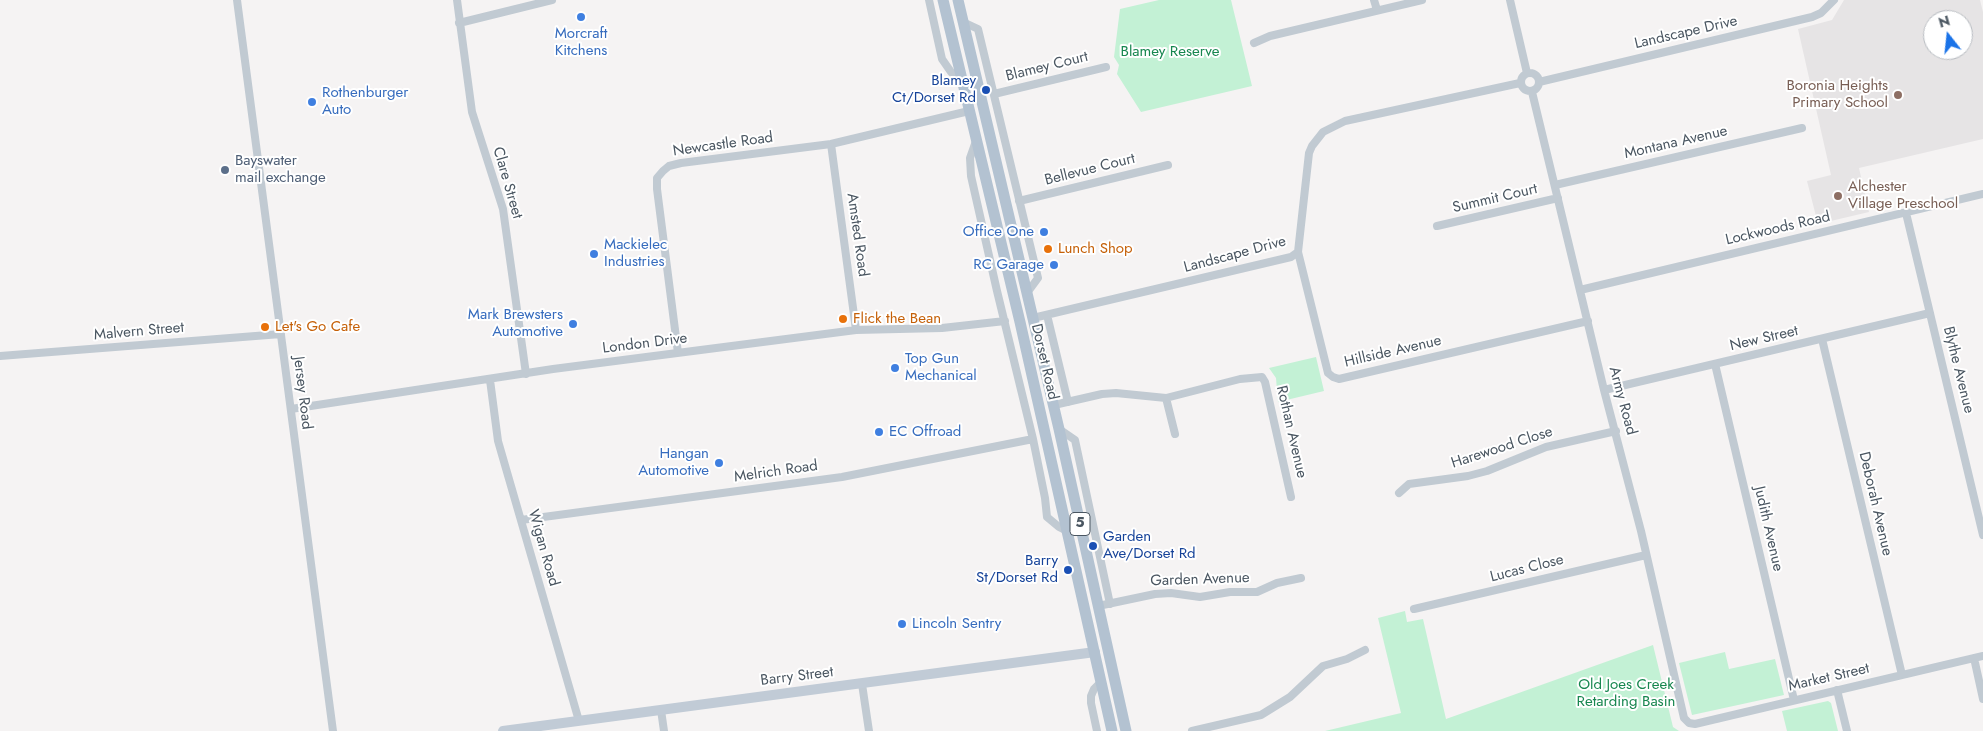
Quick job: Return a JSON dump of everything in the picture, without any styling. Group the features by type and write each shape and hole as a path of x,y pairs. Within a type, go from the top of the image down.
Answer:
{"main road":[{"name":"Dorset Road","path":"943,0 1020,322 1112,731"},
{"name":"Dorset Road","path":"958,0 1080,522 1104,605 1108,649 1126,731"},
{"path":"1020,322 1033,318"},
{"path":"1067,531 1080,522"},
{"path":"1095,652 1108,649"},
{"name":"Barry Street","path":"503,731 1095,652"}],"street":[{"name":"Jersey Road","path":"236,0 333,731"},
{"name":"Clare Street","path":"457,0 472,112 503,209 526,374"},
{"path":"460,23 552,0"},
{"path":"929,0 942,59 951,72 963,82"},
{"path":"1374,0 1377,10"},
{"path":"1254,43 1270,36 1422,0"},
{"path":"1510,0 1527,73"},
{"name":"Landscape Drive","path":"1539,82 1812,17 1821,13 1834,0"},
{"path":"963,22 978,29 1038,278 1027,293"},
{"name":"Blamey Court","path":"994,94 1106,67"},
{"path":"1527,73 1535,74 1539,82 1538,88 1532,92 1524,90 1520,83 1527,73"},
{"name":"Landscape Drive","path":"1033,318 1291,258 1298,252 1309,153 1323,132 1345,121 1520,83"},
{"name":"Army Road","path":"1532,92 1604,390 1616,431 1684,718"},
{"name":"Newcastle Road","path":"678,353 657,189 657,178 669,166 831,144 969,112"},
{"name":"Montana Avenue","path":"1555,185 1802,128"},
{"path":"976,139 970,158 971,176 1033,439 1047,517 1058,528 1067,531"},
{"name":"Amsted Road","path":"831,144 856,330"},
{"path":"996,162 1014,183"},
{"name":"Bellevue Court","path":"1019,201 1168,165"},
{"name":"Lockwoods Road","path":"1580,290 1983,194"},
{"name":"Summit Court","path":"1437,226 1558,198"},
{"name":"Blythe Avenue","path":"1906,213 1983,534"},
{"name":"Hillside Avenue","path":"1298,252 1328,373 1339,379 1588,321"},
{"name":"New Street","path":"1604,390 1930,313"},
{"path":"1047,315 1068,402"},
{"name":"London Drive","path":"290,409 526,374 856,330 942,328 1005,321"},
{"name":"Malvern Street","path":"0,356 281,334"},
{"name":"Deborah Avenue","path":"1822,339 1902,675"},
{"name":"Judith Avenue","path":"1715,364 1794,700"},
{"name":"Rothan Avenue","path":"1054,406 1102,394 1116,393 1166,398 1240,379 1262,377 1265,382 1291,497"},
{"name":"Wigan Road","path":"490,380 498,441 579,721"},
{"path":"1166,398 1175,434"},
{"path":"1059,429 1075,440 1104,605"},
{"name":"Harewood Close","path":"1399,492 1409,484 1468,476 1487,471 1546,447 1616,431"},
{"name":"Melrich Road","path":"521,520 842,477 1033,439"},
{"name":"Lucas Close","path":"1414,610 1646,555"},
{"name":"Garden Avenue","path":"1104,605 1155,594 1171,593 1210,597 1230,592 1257,592 1277,583 1302,578"},
{"path":"1192,731 1261,715 1290,697 1323,666 1347,659 1365,650"},
{"name":"Market Street","path":"1684,718 1689,723 1695,724 1983,656"},
{"path":"1974,658 1983,698"},
{"path":"1097,731 1091,696 1094,689 1101,682"},
{"path":"862,684 868,731"},
{"path":"1837,690 1847,731"},
{"path":"661,710 664,731"}],"shaded area":[{"name":"Boronia Heights Primary School","path":"1844,0 1980,0 1983,12 1983,139 1859,168 1869,212 1818,224 1807,181 1831,175 1798,29 1832,20"}],"green space":[{"name":"Blamey Reserve","path":"1159,0 1231,0 1252,86 1141,112 1117,74 1119,65 1114,57 1120,9"},
{"path":"1316,357 1324,391 1278,402 1276,378 1269,368"},
{"name":"Old Joes Creek Retarding Basin","path":"1405,611 1407,622 1423,619 1446,719 1653,645 1673,727 1679,731 1325,731 1401,713 1378,618"},
{"path":"1725,652 1729,669 1775,659 1784,695 1692,715 1679,663"},
{"path":"1828,701 1831,703 1838,731 1787,731 1782,711"}],"place":[{"name":"Morcraft Kitchens","path":"581,17"},
{"name":"Blamey Ct/Dorset Rd","path":"986,90"},
{"name":"Boronia Heights Primary School","path":"1898,95"},
{"name":"Rothenburger Auto","path":"312,102"},
{"name":"Bayswater mail exchange","path":"225,170"},
{"name":"Alchester Village Preschool","path":"1838,196"},
{"name":"Office One","path":"1044,232"},
{"name":"Lunch Shop","path":"1048,249"},
{"name":"Mackielec Industries","path":"594,254"},
{"name":"RC Garage","path":"1054,265"},
{"name":"Flick the Bean","path":"843,319"},
{"name":"Mark Brewsters Automotive","path":"573,324"},
{"name":"Let's Go Cafe","path":"265,327"},
{"name":"Top Gun Mechanical","path":"895,368"},
{"name":"EC Offroad","path":"879,432"},
{"name":"Hangan Automotive","path":"719,463"},
{"name":"Garden Ave/Dorset Rd","path":"1093,546"},
{"name":"Barry St/Dorset Rd","path":"1068,570"},
{"name":"Lincoln Sentry","path":"902,624"}]}
